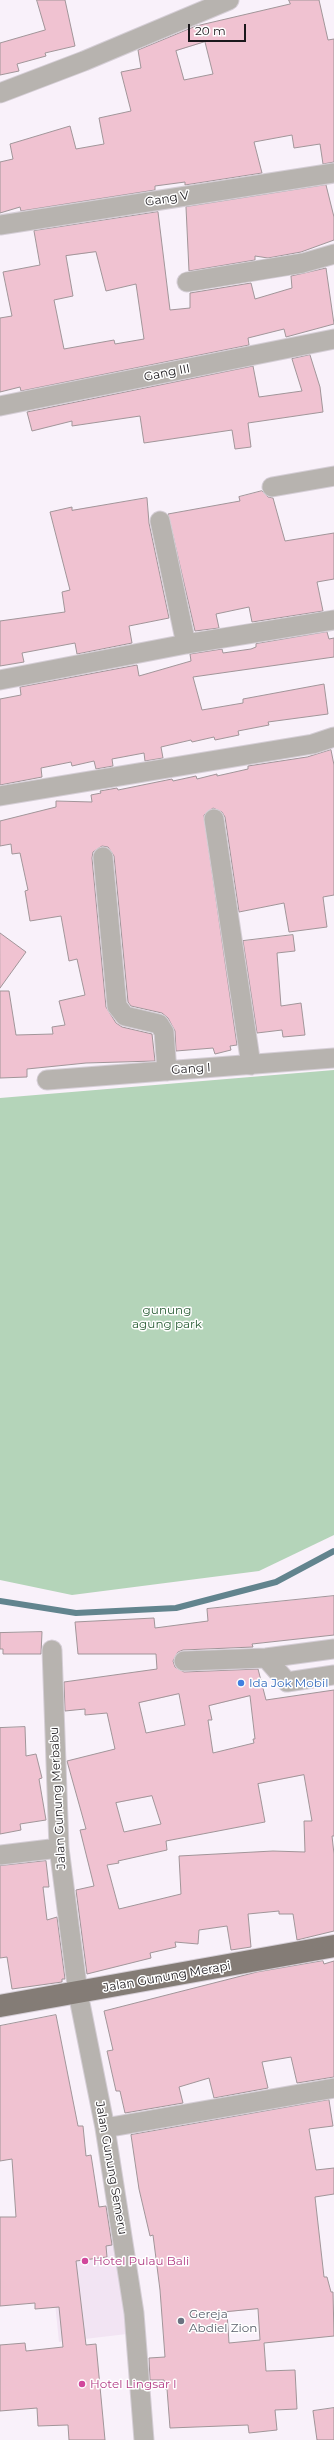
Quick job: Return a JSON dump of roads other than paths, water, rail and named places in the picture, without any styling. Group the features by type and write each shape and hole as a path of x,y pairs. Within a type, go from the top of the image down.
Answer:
{"main road":[{"name":"Jalan Gunung Merapi","path":"0,2006 334,1946"}],"street":[{"path":"0,93 84,61 196,6 229,0"},
{"name":"Gang V","path":"0,225 334,173"},
{"path":"187,282 303,263 334,254"},
{"name":"Gang III","path":"0,406 334,339"},
{"path":"272,487 334,476"},
{"path":"160,521 186,644"},
{"path":"0,680 186,644 334,620"},
{"path":"0,796 313,744 334,737"},
{"path":"214,819 251,1065"},
{"path":"103,857 117,1006 125,1016 159,1024 164,1032 167,1071"},
{"name":"Gang I","path":"47,1080 334,1058"},
{"path":"184,1661 266,1658 334,1648"},
{"name":"Jalan Gunung Merbabu","path":"52,1650 59,1848 78,1993"},
{"path":"266,1658 287,1682 334,1675"},
{"path":"0,1855 59,1848"},
{"name":"Jalan Gunung Semeru","path":"78,1993 105,2128 134,2313 144,2440"},
{"path":"105,2128 334,2088"}],"waterway":[{"path":"0,1601 76,1613 176,1608 276,1582 334,1551"}],"place":[{"name":"Ida Jok Mobil","path":"241,1683"},
{"name":"Hotel Pulau Bali","path":"85,2261"},
{"name":"Gereja Abdiel Zion","path":"181,2321"},
{"name":"Hotel Lingsar I","path":"82,2384"}],"park label":[{"name":"gunung agung park","path":"167,1317"}]}
